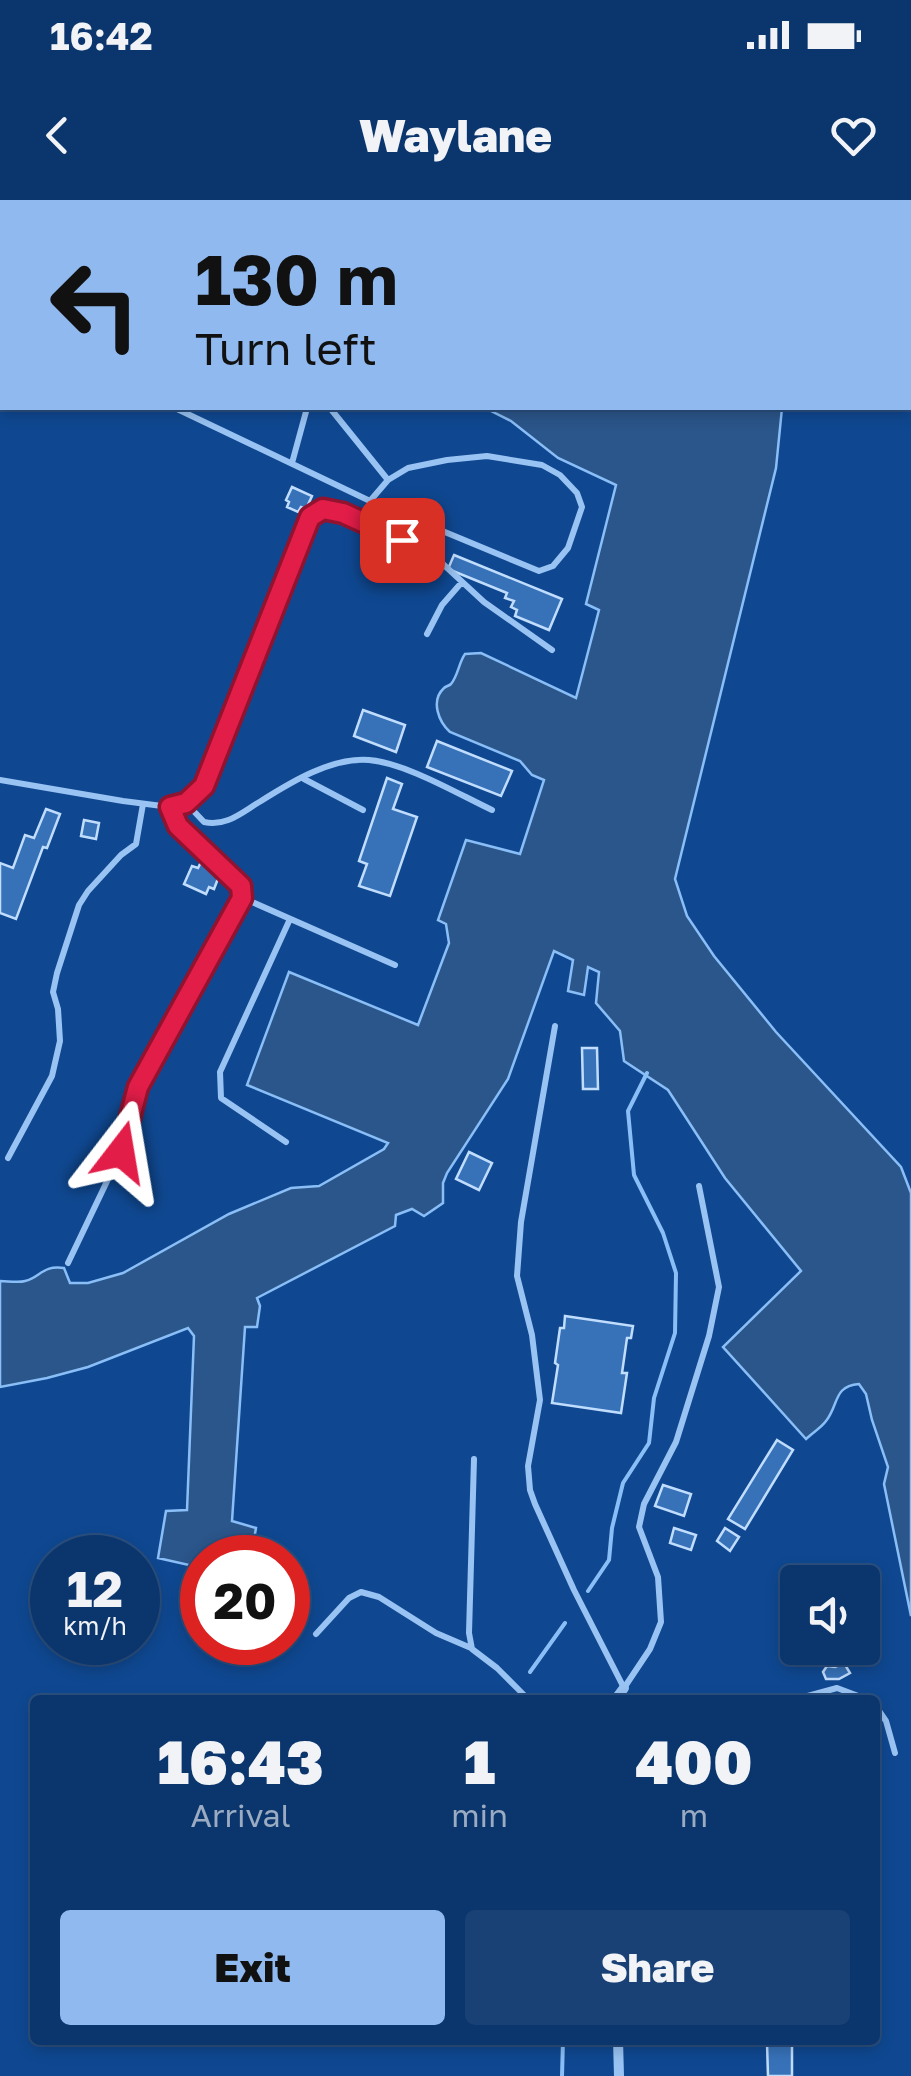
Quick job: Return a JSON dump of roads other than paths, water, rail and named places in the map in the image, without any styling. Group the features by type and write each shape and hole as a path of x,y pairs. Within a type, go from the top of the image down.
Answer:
{"street":[{"path":"619,1695 624,1688"},
{"path":"618,2045 619,2076"}],"lane":[{"path":"179,410 370,501 539,571 553,566 568,548 582,507 578,493 560,475 542,465 488,456 408,468 388,480 370,501"},
{"path":"292,463 306,410"},
{"path":"332,410 388,480"},
{"path":"0,780 143,804 170,807 186,803 204,786 310,517 323,509 343,513 431,552 484,602 552,650"},
{"path":"426,634 442,605 462,582"},
{"path":"186,803 204,822 225,823 303,778 335,764 365,760 390,763 492,810"},
{"path":"303,778 363,810"},
{"path":"8,1158 52,1076 60,1041 54,992 57,973 79,905 121,855 136,844 143,804"},
{"path":"68,1262 121,1152 138,1087 242,898 241,886 178,826 170,807"},
{"path":"242,898 394,965"},
{"path":"286,1142 221,1098 220,1072 290,919"},
{"path":"555,1026 516,1276 532,1334 540,1400 528,1466 530,1490 574,1590 624,1688 662,1622 658,1578 639,1527 644,1504 676,1442 709,1336 719,1287 699,1186"},
{"path":"472,1648 469,1633 474,1460"},
{"path":"316,1634 350,1598 361,1592 472,1648 524,1695"},
{"path":"811,1695 837,1688 856,1695"},
{"path":"880,1712 895,1753"}],"water":[{"path":"489,410 782,410 776,468 675,879 687,916 714,956 776,1032 901,1167 911,1193 911,1616 884,1484 888,1467 866,1394 859,1384 845,1388 826,1421 806,1439 723,1347 801,1271 725,1178 668,1090 624,1061 620,1031 596,1003 599,972 588,967 584,995 568,991 573,960 554,951 508,1079 447,1173 443,1203 424,1216 412,1209 396,1215 395,1226 257,1298 257,1327 245,1327 232,1521 256,1528 255,1535 180,1535 180,1563 160,1558 166,1511 187,1510 194,1336 188,1328 88,1367 0,1387 0,1281 25,1281 57,1268 64,1268 70,1283 88,1283 123,1273 229,1214 291,1188 319,1186 388,1143 247,1085 289,972 418,1025 449,943 446,924 438,920 466,840 520,854 544,780 532,775 520,761 450,732 442,723 437,699 453,681 465,654 481,653 576,698 599,610 586,604 616,485 558,458 511,421"}],"waterway":[{"path":"588,1591 609,1560 623,1483 649,1443 654,1398 675,1333 676,1273 663,1233 634,1175 628,1111 647,1073"},
{"path":"530,1672 565,1623"},
{"path":"562,2076 563,2045"}]}
